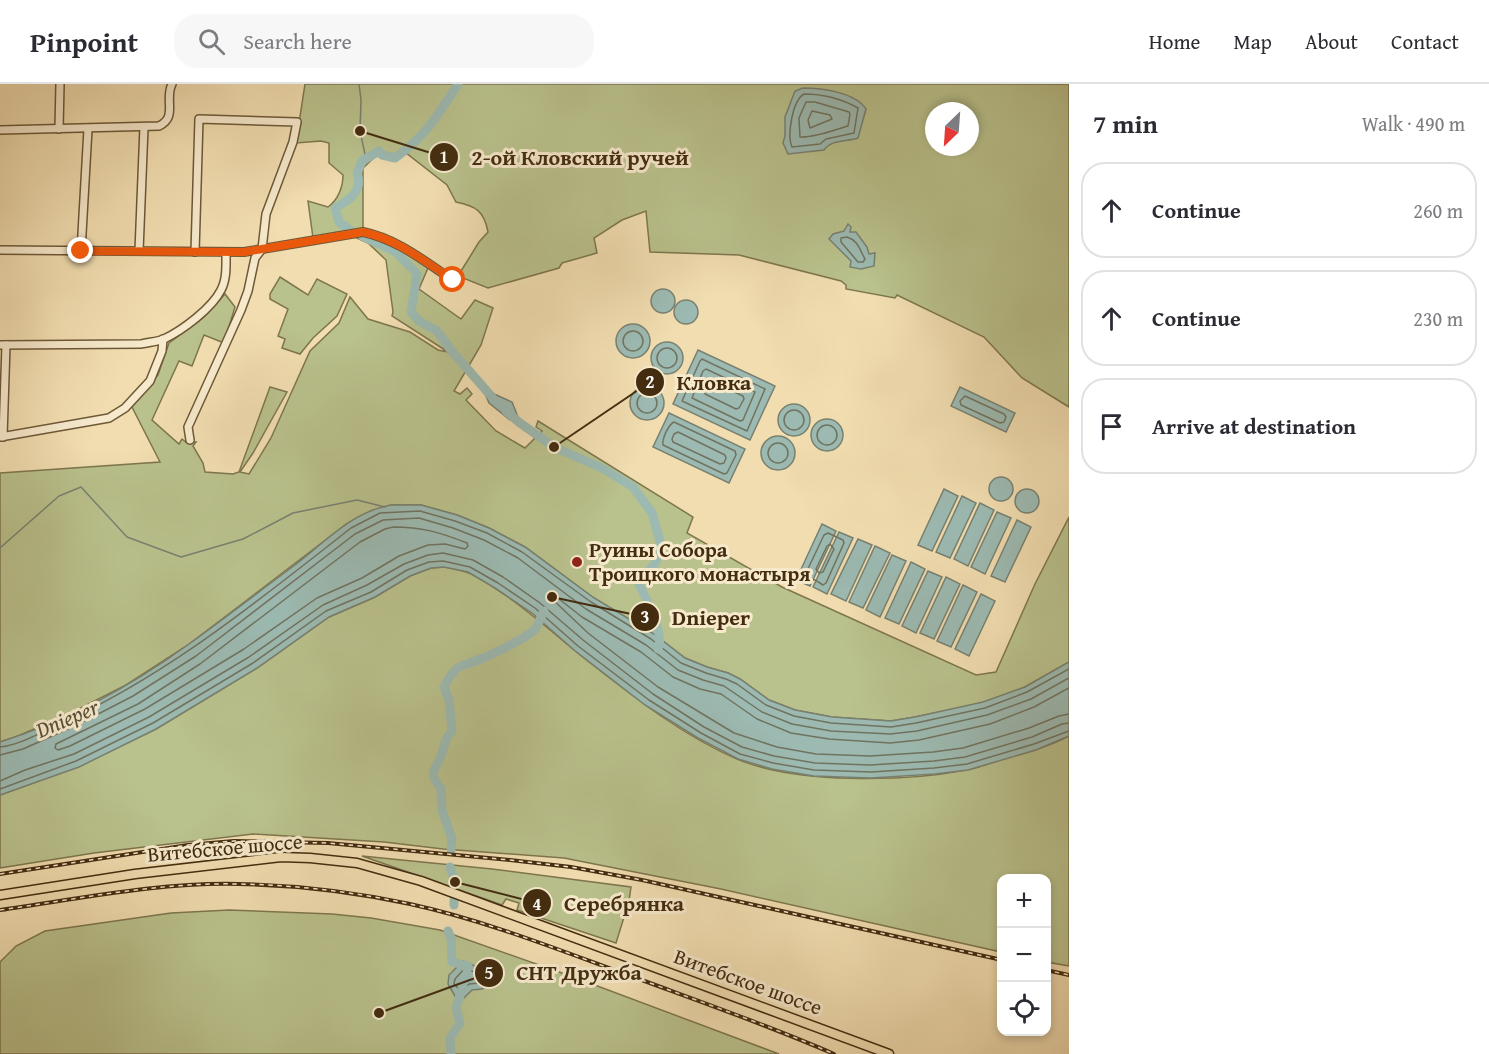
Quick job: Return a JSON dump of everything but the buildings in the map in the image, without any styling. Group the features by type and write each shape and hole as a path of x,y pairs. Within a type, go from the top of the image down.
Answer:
{"main road":[{"name":"Витебское шоссе","path":"0,895 135,874 281,857 357,863 421,881 889,1054"}],"street":[{"path":"59,129 60,84"},
{"path":"0,130 159,126 166,123 169,117 168,92 172,84"},
{"path":"190,440 189,427 248,291 255,258 262,249 266,214 293,142 297,122 199,119 195,252"},
{"path":"139,251 144,127"},
{"path":"81,251 88,129"},
{"path":"0,250 226,252 262,249 363,232 377,235 399,245 453,280"},
{"path":"163,339 162,351 150,381 125,408 109,418 1,437 3,345 141,344 163,339 199,316 215,300 222,288 226,272 226,252"}],"green space":[{"path":"305,84 1069,84 1069,407 1022,378 984,337 897,295 895,298 846,289 846,285 841,281 739,255 650,252 646,211 622,220 594,238 597,253 562,263 559,268 488,288 458,276 479,242 488,232 481,214 469,205 456,202 447,185 406,153 395,160 377,155 363,168 363,230 313,238 308,201 328,207 339,193 343,175 329,163 329,143 321,141 296,143"},
{"path":"366,235 404,250 428,268 419,289 461,319 475,300 493,308 481,345 454,391 460,394 467,388 472,394 466,400 496,431 525,448 542,431 536,427 538,421 693,517 687,533 782,587 976,675 996,672 1035,584 1069,517 1069,662 1025,687 983,703 915,717 891,721 832,717 795,710 769,700 728,673 685,658 654,634 594,598 525,547 489,528 457,515 421,505 391,505 348,523 188,645 126,685 71,713 0,742 0,473 160,462 132,407 158,375 169,343 204,317 225,294 235,307 224,343 204,335 192,366 179,361 152,420 179,444 182,439 187,443 196,442 193,446 203,463 205,472 233,474 239,472 270,387 287,392 240,472 249,474 271,438 310,351 339,323 350,297 368,319 410,332 438,350 448,352 392,316 386,260 368,243 357,238"},
{"path":"280,277 308,295 317,279 347,294 337,316 313,338 300,354 282,348 285,339 278,336 288,309 270,299 270,294"},
{"path":"444,567 458,570 491,585 662,717 718,750 761,767 819,777 912,777 976,768 1046,746 1069,736 1069,966 1051,963 1051,874 997,874 997,951 721,889 564,858 384,842 253,834 94,853 0,868 0,795 79,766 156,729 257,668 329,617 375,597 410,576 431,568"},
{"path":"362,856 492,869 631,887 616,943 517,910 519,903 506,899 502,905"},
{"path":"229,910 332,914 440,930 779,1054 0,1054 0,962 16,946 45,931 171,913"}],"water":[{"path":"803,88 837,92 861,103 866,109 858,138 835,142 824,150 788,154 783,143 785,117 795,91"},
{"path":"848,224 851,227 850,232 856,232 867,247 869,254 875,253 874,266 861,269 850,267 851,261 829,239 833,234 844,231"},
{"path":"663,289 672,292 675,301 672,310 663,313 654,310 651,301 654,292"},
{"path":"686,300 695,303 698,312 695,321 686,324 677,321 674,312 677,303"},
{"path":"633,324 645,329 650,341 645,353 633,358 621,353 616,341 621,329"},
{"path":"667,342 679,346 683,358 679,370 667,374 655,370 651,358 655,346"},
{"path":"698,350 775,386 750,440 673,404"},
{"path":"647,386 659,391 664,403 659,415 647,420 635,415 630,403 635,391"},
{"path":"960,387 1015,413 1006,432 951,406"},
{"path":"483,389 512,402 518,417 510,420 489,403"},
{"path":"794,404 806,408 810,420 806,432 794,436 782,432 778,420 782,408"},
{"path":"669,413 745,449 729,483 653,447"},
{"path":"827,419 839,423 843,435 839,447 827,451 815,447 811,435 815,423"},
{"path":"778,436 790,441 795,453 790,465 778,470 766,465 761,453 766,441"},
{"path":"1001,477 1010,480 1013,489 1010,498 1001,501 992,498 989,489 992,480"},
{"path":"944,489 958,496 932,551 918,545"},
{"path":"1027,489 1036,492 1039,501 1036,510 1027,513 1018,510 1015,501 1018,492"},
{"path":"962,496 976,503 950,558 936,552"},
{"path":"980,503 994,510 968,566 954,559"},
{"path":"391,505 421,505 457,515 489,528 525,547 594,598 654,634 685,658 728,673 769,700 795,710 832,717 891,721 915,717 983,702 1025,687 1069,662 1069,736 1036,750 968,770 935,774 871,778 814,776 772,769 738,759 698,738 645,705 574,650 532,613 495,588 468,572 444,567 431,568 410,576 375,597 329,617 257,668 156,729 79,767 0,795 0,742 74,713 145,674 216,624 340,529 364,514"},
{"path":"997,512 1011,518 985,574 971,567"},
{"path":"1017,520 1031,527 1005,582 991,576"},
{"path":"822,524 836,531 810,586 796,580"},
{"path":"839,532 853,538 827,594 813,587"},
{"path":"858,539 872,545 846,601 831,594"},
{"path":"875,546 890,553 863,608 849,602"},
{"path":"892,555 906,561 880,617 866,610"},
{"path":"911,562 925,569 899,624 885,618"},
{"path":"928,571 942,577 916,633 902,626"},
{"path":"946,577 960,584 934,639 920,633"},
{"path":"963,585 977,592 951,647 937,641"},
{"path":"981,594 995,601 969,656 955,649"},
{"path":"463,961 489,972 494,981 482,989 472,990 464,998 455,996 448,984 449,975"}],"waterway":[{"path":"359,84 360,131 366,159"},
{"path":"350,230 339,222 335,208 346,202 357,190 357,173 362,161 379,151 382,155 395,158 406,150 431,124 458,84"},
{"path":"362,236 396,252 417,274 411,312 419,321 437,331 492,397"},
{"path":"506,411 554,447 602,468 633,487 652,513 660,541 656,562 639,584 657,626 658,649"},
{"path":"0,548 59,496 81,487 127,537 181,557 243,539 293,513 357,500 385,507"},
{"path":"451,850 452,839 442,810 441,788 433,774 452,731 449,700 444,687 456,669 495,653 536,628 544,611"},
{"path":"450,867 455,882"},
{"path":"454,900 454,905"},
{"path":"448,931 451,938 452,962 468,966 467,970"},
{"path":"451,1054 450,1038 460,1023 456,1008 463,986"}],"railway":[{"path":"0,874 188,845 234,841 328,843 571,867 642,880 997,959"},
{"path":"0,910 119,892 209,884 282,886 368,896 439,911 526,938 737,1015 834,1054"},
{"path":"1051,971 1069,975"}],"place":[{"name":"2-ой Кловский ручей","path":"360,131"},
{"name":"Кловка","path":"554,447"},
{"name":"Руины Собора Троицкого монастыря","path":"577,562"},
{"name":"Dnieper","path":"552,597"},
{"name":"Серебрянка","path":"455,882"},
{"name":"СНТ Дружба","path":"379,1013"}],"route":[{"path":"81,251 244,252 363,232 377,235 399,245 453,280"}]}
